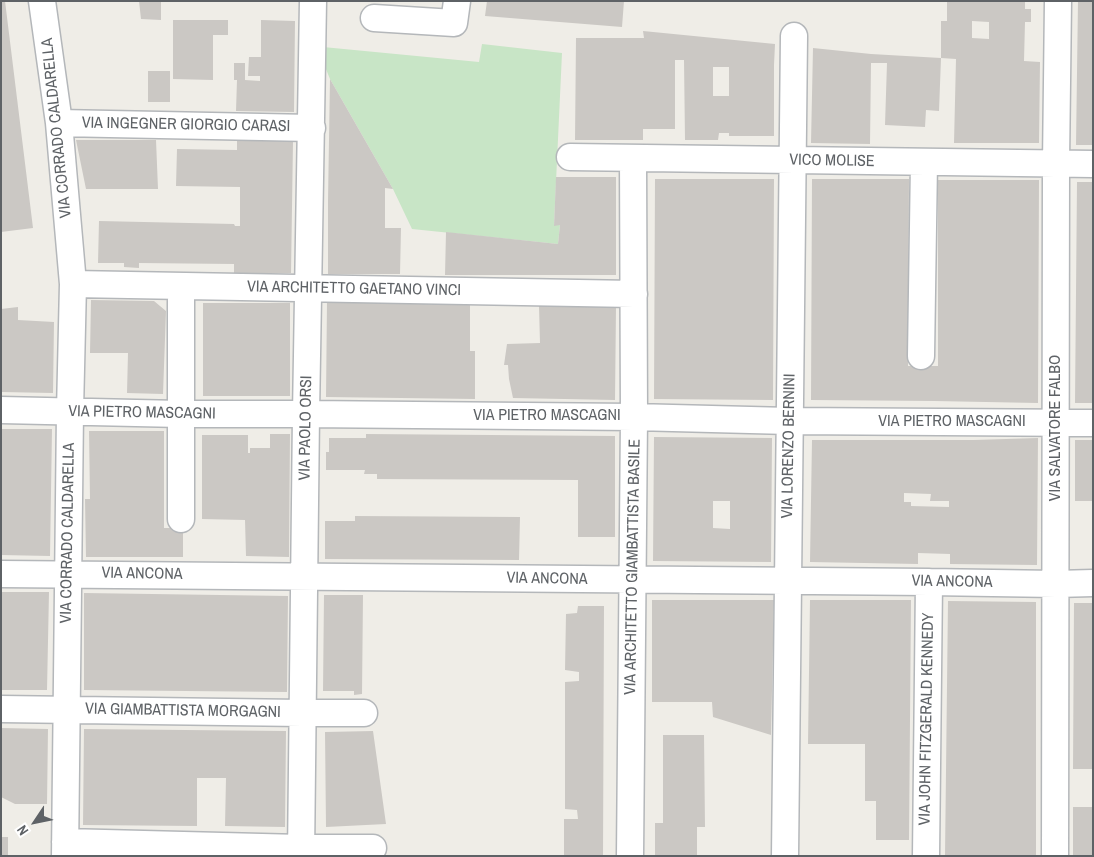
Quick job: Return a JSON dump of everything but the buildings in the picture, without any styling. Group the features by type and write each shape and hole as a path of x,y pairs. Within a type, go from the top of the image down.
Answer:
{"street":[{"name":"VIA CORRADO CALDARELLA","path":"42,1 59,123 73,284 65,849"},
{"name":"VIA PAOLO ORSI","path":"301,852 313,1"},
{"path":"374,18 454,23 457,1"},
{"name":"VIA SALVATORE FALBO","path":"1056,856 1056,163 1058,1"},
{"name":"VIA LORENZO BERNINI","path":"784,856 794,36"},
{"name":"VIA INGEGNER GIORGIO CARASI","path":"59,123 312,128"},
{"name":"VICO MOLISE","path":"570,158 1093,164"},
{"name":"VIA ARCHITETTO GIAMBATTISTA BASILE","path":"630,856 634,417 633,158"},
{"path":"921,356 924,162"},
{"name":"VIA ARCHITETTO GAETANO VINCI","path":"73,284 634,294"},
{"path":"181,286 181,519"},
{"name":"VIA PIETRO MASCAGNI","path":"1,410 181,414 1093,423"},
{"name":"VIA ANCONA","path":"1,574 68,573 1093,583"},
{"name":"VIA JOHN FITZGERALD KENNEDY","path":"926,856 929,582"},
{"name":"VIA GIAMBATTISTA MORGAGNI","path":"1,709 364,713"},
{"path":"65,849 301,852 373,848"}],"green space":[{"path":"482,44 562,53 554,225 560,225 558,244 412,229 393,189 330,79 321,57 323,47 479,62"}]}
